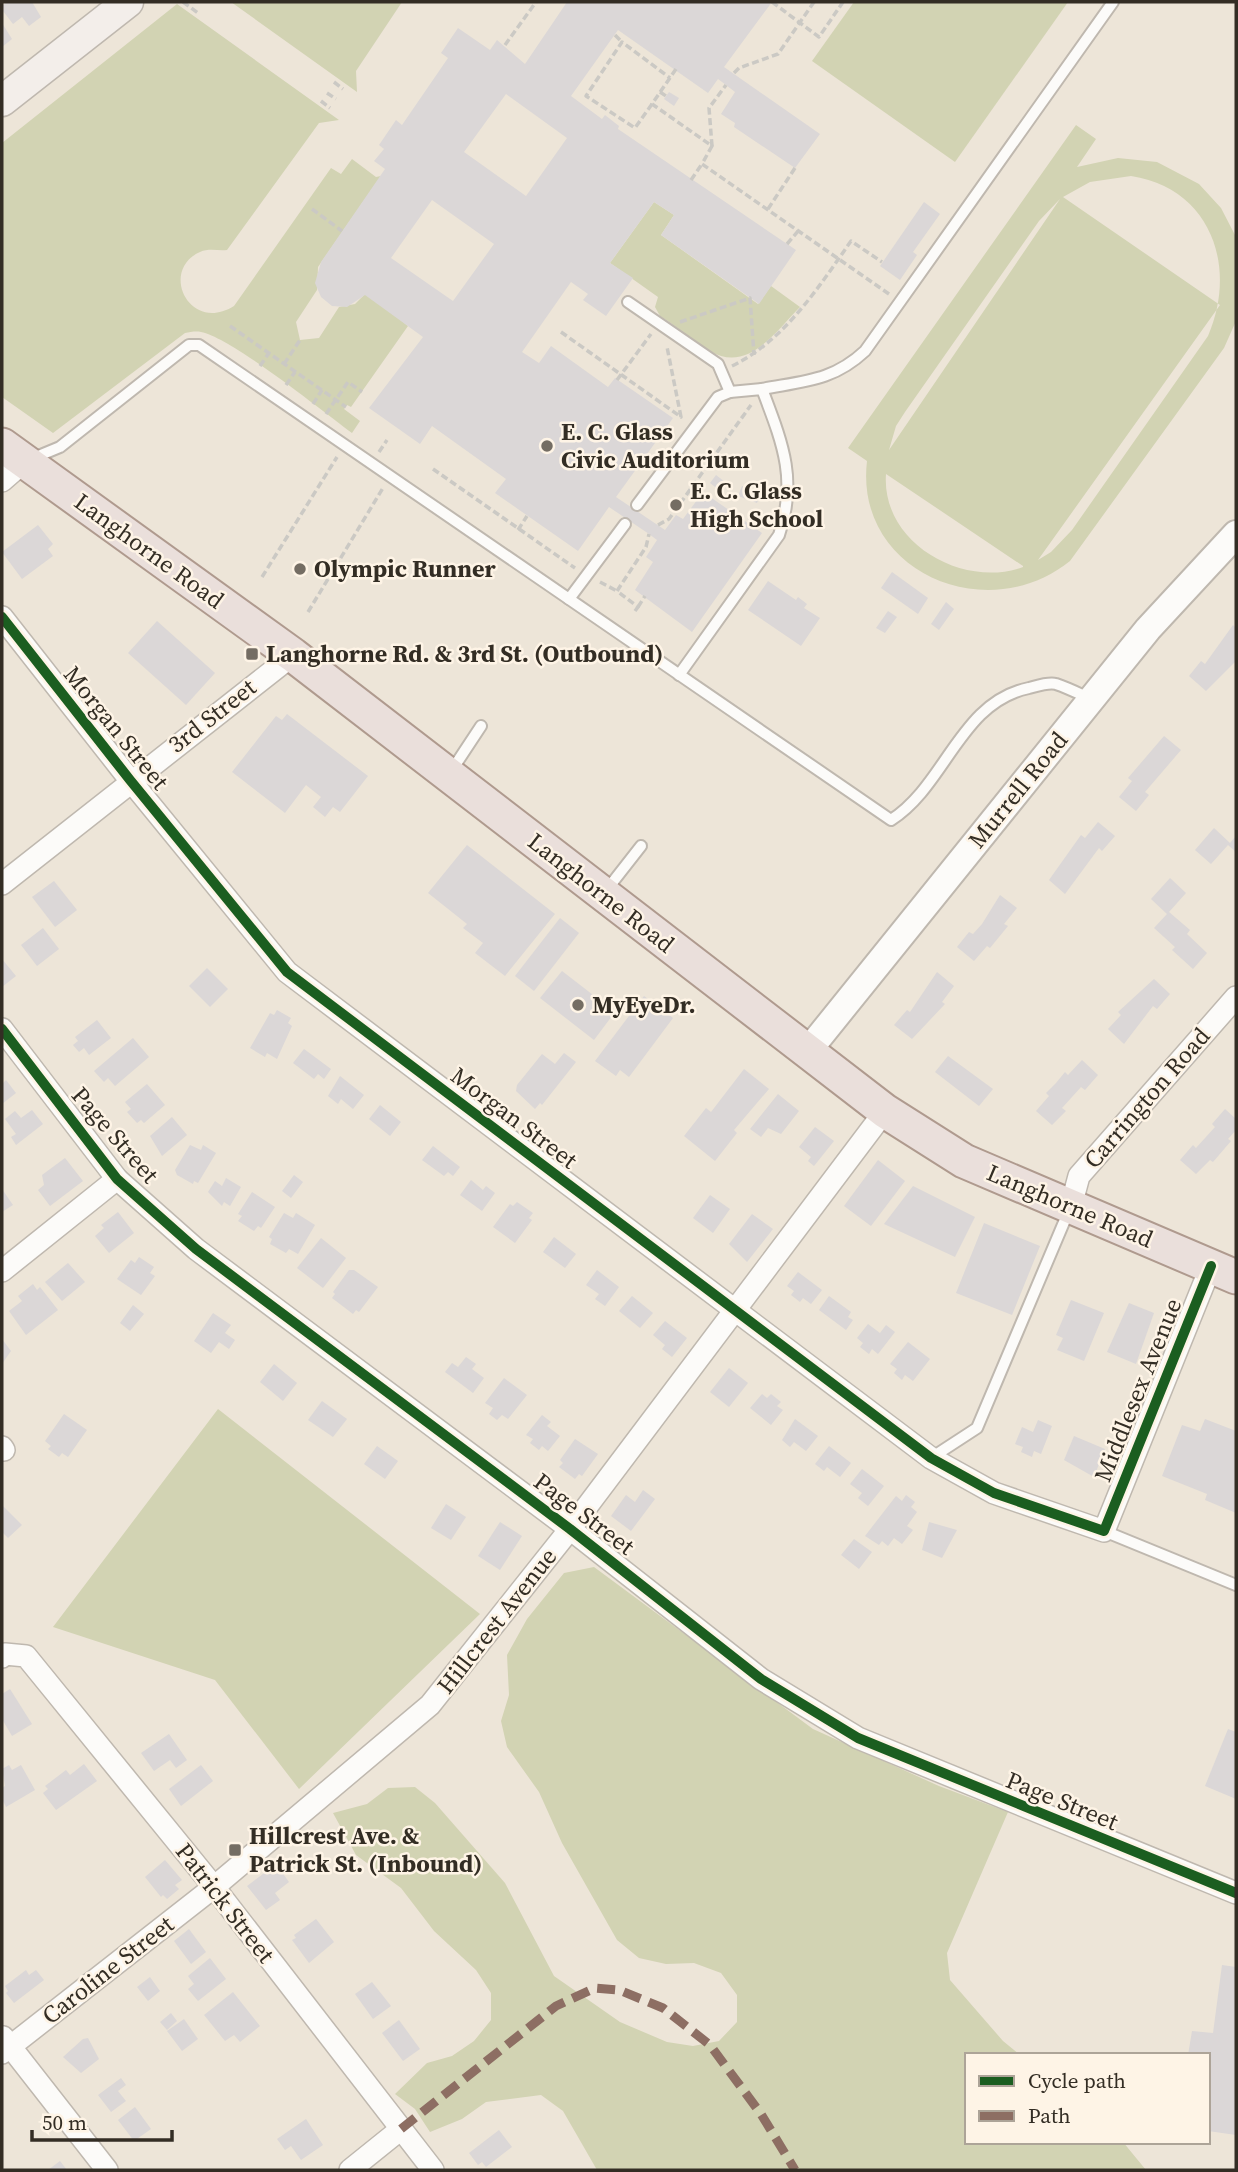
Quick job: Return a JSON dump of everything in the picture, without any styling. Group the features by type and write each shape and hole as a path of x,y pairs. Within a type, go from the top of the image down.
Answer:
{"main road":[{"path":"2,101 128,2"},
{"name":"Langhorne Road","path":"9,463 293,654 885,1111 964,1161 1224,1271"}],"street":[{"name":"Murrell Road","path":"807,1052 1149,629 1236,534"},
{"name":"Morgan Street","path":"2,617 130,780 287,972 931,1458 995,1493 1104,1531"},
{"name":"3rd Street","path":"2,884 130,780 293,654"},
{"name":"Carrington Road","path":"1071,1206 1079,1176 1236,997"},
{"name":"Page Street","path":"2,1029 117,1178 196,1249 570,1529 761,1679 858,1738 1236,1893"},
{"name":"Hillcrest Avenue","path":"214,1887 430,1705 570,1529 885,1111"},
{"path":"2,1271 117,1178"},
{"name":"Middlesex Avenue","path":"1104,1531 1224,1271"},
{"name":"Patrick Street","path":"3,1655 26,1656 214,1887 433,2170"},
{"name":"Caroline Street","path":"4,2045 214,1887"},
{"path":"4,2045 107,2170"},
{"path":"350,2170 401,2129"}],"lane":[{"path":"638,505 718,397 730,392 762,390 829,377 846,369 866,351 1113,2"},
{"path":"628,302 718,364 730,392"},
{"path":"9,463 60,447 188,345 200,345 891,820 908,809 925,792 978,714 992,703 1018,690 1053,683 1092,699"},
{"path":"679,675 779,535 786,514 786,452 762,390"},
{"path":"569,599 625,524"},
{"path":"448,775 481,726"},
{"path":"603,895 641,846"},
{"path":"931,1458 977,1428 1071,1206"},
{"path":"1104,1531 1236,1585"}],"path":[{"path":"183,2 198,13"},
{"path":"505,45 536,2"},
{"path":"772,2 819,37 843,2"},
{"path":"734,73 739,68 778,54 814,2"},
{"path":"615,35 670,78"},
{"path":"622,42 586,96 635,128 676,69"},
{"path":"334,82 344,89"},
{"path":"691,180 712,146 709,108 726,85"},
{"path":"660,92 666,96"},
{"path":"327,93 336,99"},
{"path":"321,101 330,108"},
{"path":"652,104 712,146"},
{"path":"702,164 891,295"},
{"path":"768,209 795,168"},
{"path":"312,209 342,231"},
{"path":"787,244 799,230"},
{"path":"721,372 754,355 788,324 851,241 883,262"},
{"path":"617,380 661,326 750,298 754,355"},
{"path":"230,326 346,407"},
{"path":"561,332 681,417 666,341"},
{"path":"284,364 300,340"},
{"path":"260,366 269,353"},
{"path":"286,385 295,372"},
{"path":"326,414 348,383 362,392"},
{"path":"313,404 322,390"},
{"path":"658,525 669,519 762,390"},
{"path":"382,448 387,440"},
{"path":"262,577 339,455"},
{"path":"433,469 575,568"},
{"path":"308,612 385,485"},
{"path":"519,530 527,516"},
{"path":"617,591 646,547 649,534"},
{"path":"598,581 617,591 637,609 645,596"}],"green space":[{"path":"231,2 402,2 356,71 357,92"},
{"path":"854,2 1068,2 955,162 812,61"},
{"path":"177,4 339,120 319,123 227,250 203,251 188,261 182,272 181,284 185,296 193,306 204,312 218,312 234,306 331,168 341,174 352,159 376,177 381,176 318,267 317,290 296,322 300,340 319,338 339,307 355,304 367,292 408,326 351,407 347,405 344,409 360,421 352,433 233,347 199,332 185,333 53,433 2,397 2,143"},
{"path":"1076,125 1096,139 1077,167 1118,158 1157,162 1199,184 1221,208 1236,237 1236,321 1224,348 1070,561 1037,580 1001,589 966,588 932,578 904,559 882,533 869,500 867,461 848,448","holes":["1131,176 1159,183 1181,196 1198,214 1211,235 1218,258 1220,284 1217,303 1063,197 1090,182","1060,199 889,450 896,426 905,412 1039,221","1217,310 1208,336 1072,530 1051,552 1038,560","886,474 1023,567 1000,572 976,571 952,565 930,555 911,540 897,521 888,499"]},
{"path":"654,202 674,215 661,235 758,304 771,286 800,307 771,338 749,354 724,357 697,343 660,316 655,307 658,297 610,263"},
{"path":"218,1409 480,1614 299,1789 215,1680 53,1627"},
{"path":"594,1567 813,1729 939,1786 1008,1812 947,1953 950,1980 1003,2041 1018,2053 965,2053 965,2144 1125,2144 1146,2170 597,2170 563,2111 541,2095 486,2102 462,2119 430,2132 415,2109 395,2094 427,2063 452,2056 474,2041 491,2020 491,1993 476,1970 434,1931 401,1888 356,1855 333,1813 367,1804 388,1788 415,1787 435,1803 505,1883 554,1976 620,2022 667,2042 693,2046 719,2041 737,2022 737,1995 721,1973 694,1963 666,1964 639,1958 617,1940 562,1843 539,1792 507,1747 501,1721 509,1695 507,1655 527,1619 564,1573"}],"building":[{"path":"7,2 32,2 41,17 29,26 22,17 13,24 3,11 2,6"},
{"path":"567,2 772,2 724,67 820,134 795,168 734,127 735,123 721,114 735,92 718,79 708,93 618,30 571,96 602,119 605,115 619,126 618,129 796,250 759,304 661,235 674,215 654,202 610,263 633,278 606,316 583,300 588,294 571,282 522,352 539,363 551,346 608,387 615,378 673,418 616,497 665,530 676,515 683,519 703,492 762,533 692,632 635,590 653,562 646,557 657,540 649,534 609,507 578,551 495,493 506,479 432,426 420,444 369,408 423,337 365,295 347,307 332,306 321,297 315,283 321,262 385,169 374,161 384,149 379,145 396,120 402,125 448,58 441,53 458,28 490,50 497,40 525,64","holes":["506,94 567,138 526,196 464,152","432,200 494,244 453,301 391,258"]},
{"path":"2,23 12,39 2,47"},
{"path":"669,92 679,98 674,106 664,99"},
{"path":"924,202 940,214 913,252 917,255 900,280 880,266"},
{"path":"716,475 725,482 719,490 710,483"},
{"path":"742,486 761,493 757,503 738,496"},
{"path":"38,525 53,544 48,549 53,556 22,579 2,552"},
{"path":"892,572 928,598 918,614 881,588"},
{"path":"768,581 796,600 798,597 807,604 804,608 820,618 801,646 748,610"},
{"path":"946,602 954,609 939,630 931,624"},
{"path":"888,611 897,617 885,633 876,628"},
{"path":"157,621 215,673 186,705 128,653"},
{"path":"1233,625 1236,628 1236,661 1206,691 1189,676 1201,661 1205,664"},
{"path":"287,714 368,776 340,812 333,807 325,817 313,807 321,797 306,785 285,813 232,772 276,716 282,720"},
{"path":"1164,736 1181,750 1145,792 1149,795 1136,811 1119,797 1132,781 1128,778"},
{"path":"1098,822 1115,836 1102,851 1099,848 1065,894 1049,880 1081,835 1085,838"},
{"path":"1214,828 1230,843 1236,836 1236,852 1228,845 1211,864 1195,850"},
{"path":"467,845 555,914 505,976 475,953 483,943 463,928 467,924 428,893"},
{"path":"1170,878 1186,893 1169,912 1190,930 1187,934 1207,953 1193,969 1172,950 1175,947 1154,928 1167,914 1151,899"},
{"path":"54,881 77,910 55,927 32,897"},
{"path":"1000,895 1017,908 1004,924 1008,926 990,948 987,946 974,961 957,947 969,932 973,934 982,924"},
{"path":"560,918 579,933 534,991 515,976"},
{"path":"43,928 59,949 37,966 21,945"},
{"path":"2,959 16,976 2,987"},
{"path":"207,968 228,989 210,1007 189,986"},
{"name":"MyEyeDr.","path":"562,971 615,1012 594,1040 540,998"},
{"path":"937,972 954,986 942,1002 945,1004 912,1039 894,1025 907,1010 910,1012"},
{"path":"1154,979 1170,994 1157,1009 1153,1006 1124,1044 1108,1029 1121,1015 1118,1012"},
{"path":"644,996 673,1018 629,1077 620,1070 616,1076 595,1061"},
{"path":"277,1010 291,1018 288,1023 292,1026 277,1059 267,1053 265,1057 250,1048 270,1013 274,1015"},
{"path":"97,1020 111,1038 89,1055 84,1048 79,1052 73,1045 78,1041 75,1037"},
{"path":"133,1038 149,1057 115,1086 108,1078 104,1082 94,1071"},
{"path":"304,1049 331,1069 324,1079 318,1074 314,1079 293,1063"},
{"path":"564,1053 576,1062 542,1105 540,1103 535,1109 516,1091 517,1085 542,1054 555,1064"},
{"path":"948,1056 993,1089 979,1106 935,1072"},
{"path":"1082,1060 1098,1075 1085,1090 1081,1087 1062,1108 1066,1111 1052,1125 1036,1111 1049,1096 1046,1093 1065,1072 1068,1075"},
{"path":"744,1069 769,1089 734,1130 737,1133 715,1161 684,1136 706,1108 711,1112"},
{"path":"340,1076 364,1095 353,1109 341,1099 338,1104 328,1096"},
{"path":"6,1080 16,1093 2,1104 2,1084"},
{"path":"147,1084 165,1105 144,1123 141,1120 137,1123 127,1112 131,1109 125,1102"},
{"path":"778,1094 799,1111 781,1134 768,1128 761,1137 750,1129"},
{"path":"380,1105 401,1122 390,1136 369,1119"},
{"path":"1225,1109 1236,1119 1236,1130 1228,1139 1231,1141 1213,1162 1210,1160 1196,1174 1180,1160 1193,1145 1196,1148 1215,1127 1212,1124"},
{"path":"32,1110 43,1124 16,1145 11,1137 16,1134 5,1119 15,1111 21,1118"},
{"path":"172,1117 187,1135 162,1156 150,1136"},
{"path":"815,1127 834,1141 814,1166 808,1161 811,1157 799,1147"},
{"path":"190,1145 201,1150 203,1145 216,1153 198,1183 194,1181 193,1184 177,1175 175,1170"},
{"path":"433,1146 460,1167 453,1176 448,1172 444,1176 422,1160"},
{"path":"65,1158 83,1181 50,1206 38,1190 44,1185 42,1175"},
{"path":"878,1160 905,1181 871,1226 844,1206"},
{"path":"294,1175 303,1182 291,1198 282,1191"},
{"path":"226,1178 241,1187 230,1206 224,1202 222,1206 208,1192 215,1181 222,1186"},
{"path":"471,1180 483,1190 486,1186 495,1193 482,1211 460,1195"},
{"path":"913,1186 975,1217 955,1257 884,1224"},
{"path":"2,1189 13,1205 2,1212"},
{"path":"252,1192 275,1207 261,1228 258,1226 254,1231 238,1221 242,1216 238,1214"},
{"path":"710,1195 730,1209 713,1233 693,1218"},
{"path":"517,1202 533,1213 529,1218 532,1220 515,1243 493,1227 510,1204 513,1206"},
{"path":"118,1212 134,1233 109,1253 95,1236 104,1228 101,1225"},
{"path":"284,1213 293,1218 296,1213 315,1225 298,1254 289,1249 286,1253 270,1244 272,1239 269,1237"},
{"path":"752,1214 773,1229 747,1262 729,1244"},
{"path":"984,1223 1040,1246 1012,1315 956,1293"},
{"path":"554,1237 576,1254 565,1268 543,1252"},
{"path":"321,1238 346,1258 323,1288 297,1268"},
{"path":"139,1257 154,1267 150,1273 155,1276 141,1295 117,1279 131,1260 135,1263"},
{"path":"68,1263 85,1282 62,1301 45,1282"},
{"path":"349,1270 354,1270 378,1287 359,1312 356,1310 353,1314 332,1298 335,1294 333,1292"},
{"path":"597,1270 619,1287 605,1306 595,1299 599,1294 586,1285"},
{"path":"798,1272 822,1290 811,1304 803,1298 800,1302 791,1295 794,1291 787,1286"},
{"path":"33,1284 37,1290 40,1287 58,1310 26,1335 9,1311 22,1301 18,1296"},
{"path":"632,1296 653,1313 640,1328 619,1311"},
{"path":"829,1296 851,1312 848,1317 853,1320 846,1330 819,1310"},
{"path":"1071,1300 1104,1313 1084,1361 1057,1350 1063,1338 1056,1335"},
{"path":"1129,1303 1154,1313 1136,1364 1107,1352"},
{"path":"133,1305 144,1314 130,1331 120,1323"},
{"path":"213,1313 231,1325 225,1333 235,1340 229,1349 219,1342 211,1353 194,1341"},
{"path":"665,1321 687,1338 672,1357 662,1349 665,1345 653,1335"},
{"path":"868,1324 880,1333 886,1325 895,1332 878,1354 872,1349 869,1354 860,1347 863,1343 857,1338"},
{"path":"2,1339 11,1351 2,1364"},
{"path":"908,1342 930,1359 913,1381 905,1375 902,1380 894,1373 897,1369 890,1364"},
{"path":"466,1357 476,1364 472,1369 484,1378 473,1393 445,1372 452,1363 458,1367"},
{"path":"274,1364 297,1383 283,1401 260,1382"},
{"path":"729,1368 748,1383 729,1407 710,1392"},
{"path":"504,1378 527,1395 508,1419 502,1415 497,1420 489,1414 493,1408 485,1403"},
{"path":"762,1394 767,1398 771,1394 781,1402 777,1406 783,1410 771,1425 750,1408"},
{"path":"322,1401 347,1419 333,1437 308,1420"},
{"path":"64,1414 87,1430 68,1457 62,1453 59,1457 48,1449 51,1446 45,1441"},
{"path":"542,1415 551,1422 547,1426 560,1436 548,1451 542,1446 539,1450 530,1443 533,1439 526,1435"},
{"path":"795,1419 818,1436 806,1451 794,1442 790,1447 782,1440"},
{"path":"1205,1419 1236,1431 1236,1513 1205,1500 1207,1494 1162,1476 1182,1425 1200,1431"},
{"path":"1038,1420 1052,1426 1041,1454 1034,1451 1032,1457 1021,1452 1023,1447 1015,1444 1022,1427 1033,1432"},
{"path":"1074,1436 1105,1449 1094,1477 1064,1460"},
{"path":"575,1439 598,1454 582,1476 579,1474 575,1479 559,1467 563,1463 560,1460"},
{"path":"377,1446 398,1461 385,1479 364,1464"},
{"path":"829,1446 851,1463 840,1477 827,1467 824,1471 815,1464"},
{"path":"862,1469 884,1486 868,1506 858,1498 862,1493 850,1484"},
{"path":"643,1490 655,1499 631,1531 611,1516 626,1495 635,1502"},
{"path":"906,1495 915,1502 911,1507 917,1512 907,1526 913,1530 902,1544 894,1538 888,1546 882,1541 879,1545 865,1536 896,1496 902,1501"},
{"path":"446,1504 466,1517 451,1540 431,1528"},
{"path":"2,1505 22,1525 8,1538 2,1532"},
{"path":"500,1522 522,1536 500,1570 478,1556"},
{"path":"929,1522 957,1530 942,1558 922,1550"},
{"path":"854,1539 872,1552 859,1569 841,1555"},
{"path":"10,1689 32,1724 12,1736 2,1719 2,1694"},
{"path":"1228,1729 1236,1732 1236,1799 1205,1786"},
{"path":"169,1734 187,1760 176,1768 170,1760 154,1771 141,1753"},
{"path":"84,1764 97,1781 56,1810 43,1793 48,1789 45,1786 66,1770 70,1775"},
{"path":"9,1765 12,1770 21,1765 35,1790 6,1807 2,1799 2,1788 5,1786 2,1769"},
{"path":"201,1765 213,1781 181,1806 169,1789"},
{"path":"165,1860 182,1880 175,1885 179,1889 167,1899 163,1895 161,1897 145,1877"},
{"path":"276,1864 289,1882 275,1893 280,1900 266,1910 247,1886"},
{"path":"316,1919 334,1942 309,1963 292,1940 296,1938 294,1935"},
{"path":"189,1929 206,1952 191,1964 174,1941"},
{"path":"210,1958 226,1979 198,2001 188,1989 194,1984 188,1976"},
{"path":"1222,1965 1236,1967 1236,2135 1210,2131 1210,2053 1188,2053 1192,2031 1213,2033"},
{"path":"26,1970 29,1975 36,1970 44,1980 14,2003 6,1993 8,1991 5,1986"},
{"path":"150,1977 160,1991 148,2001 137,1987"},
{"path":"372,1982 391,2006 373,2019 355,1994"},
{"path":"233,1992 260,2026 240,2042 234,2035 225,2041 204,2015"},
{"path":"171,2013 177,2021 167,2030 160,2022"},
{"path":"184,2019 198,2039 182,2051 167,2031"},
{"path":"399,2020 420,2049 403,2061 382,2033"},
{"path":"88,2038 99,2059 81,2073 63,2057 83,2039"},
{"path":"121,2078 126,2085 118,2091 126,2101 111,2112 98,2095"},
{"path":"135,2107 151,2129 134,2141 118,2120"},
{"path":"306,2119 323,2145 301,2160 291,2146 285,2150 277,2139"},
{"path":"499,2130 512,2147 486,2167 482,2162 478,2165 469,2153"},
{"path":"60,2161 67,2170 48,2170"}],"marked path":[{"path":"401,2129 556,2006 595,1988 619,1990 663,2008 710,2045 761,2114 795,2170"}],"cycle path":[{"path":"2,617 130,780 287,972 931,1458 994,1493 1104,1531 1211,1266"},
{"path":"2,1029 117,1179 196,1249 570,1529 761,1679 858,1738 1236,1893"}],"place":[{"name":"E. C. Glass Civic Auditorium","path":"547,446"},
{"name":"E. C. Glass High School","path":"676,505"},
{"name":"Olympic Runner","path":"300,569"},
{"name":"Langhorne Rd. & 3rd St. (Outbound)","path":"252,654"},
{"name":"MyEyeDr.","path":"578,1005"},
{"name":"Hillcrest Ave. & Patrick St. (Inbound)","path":"235,1850"}]}
